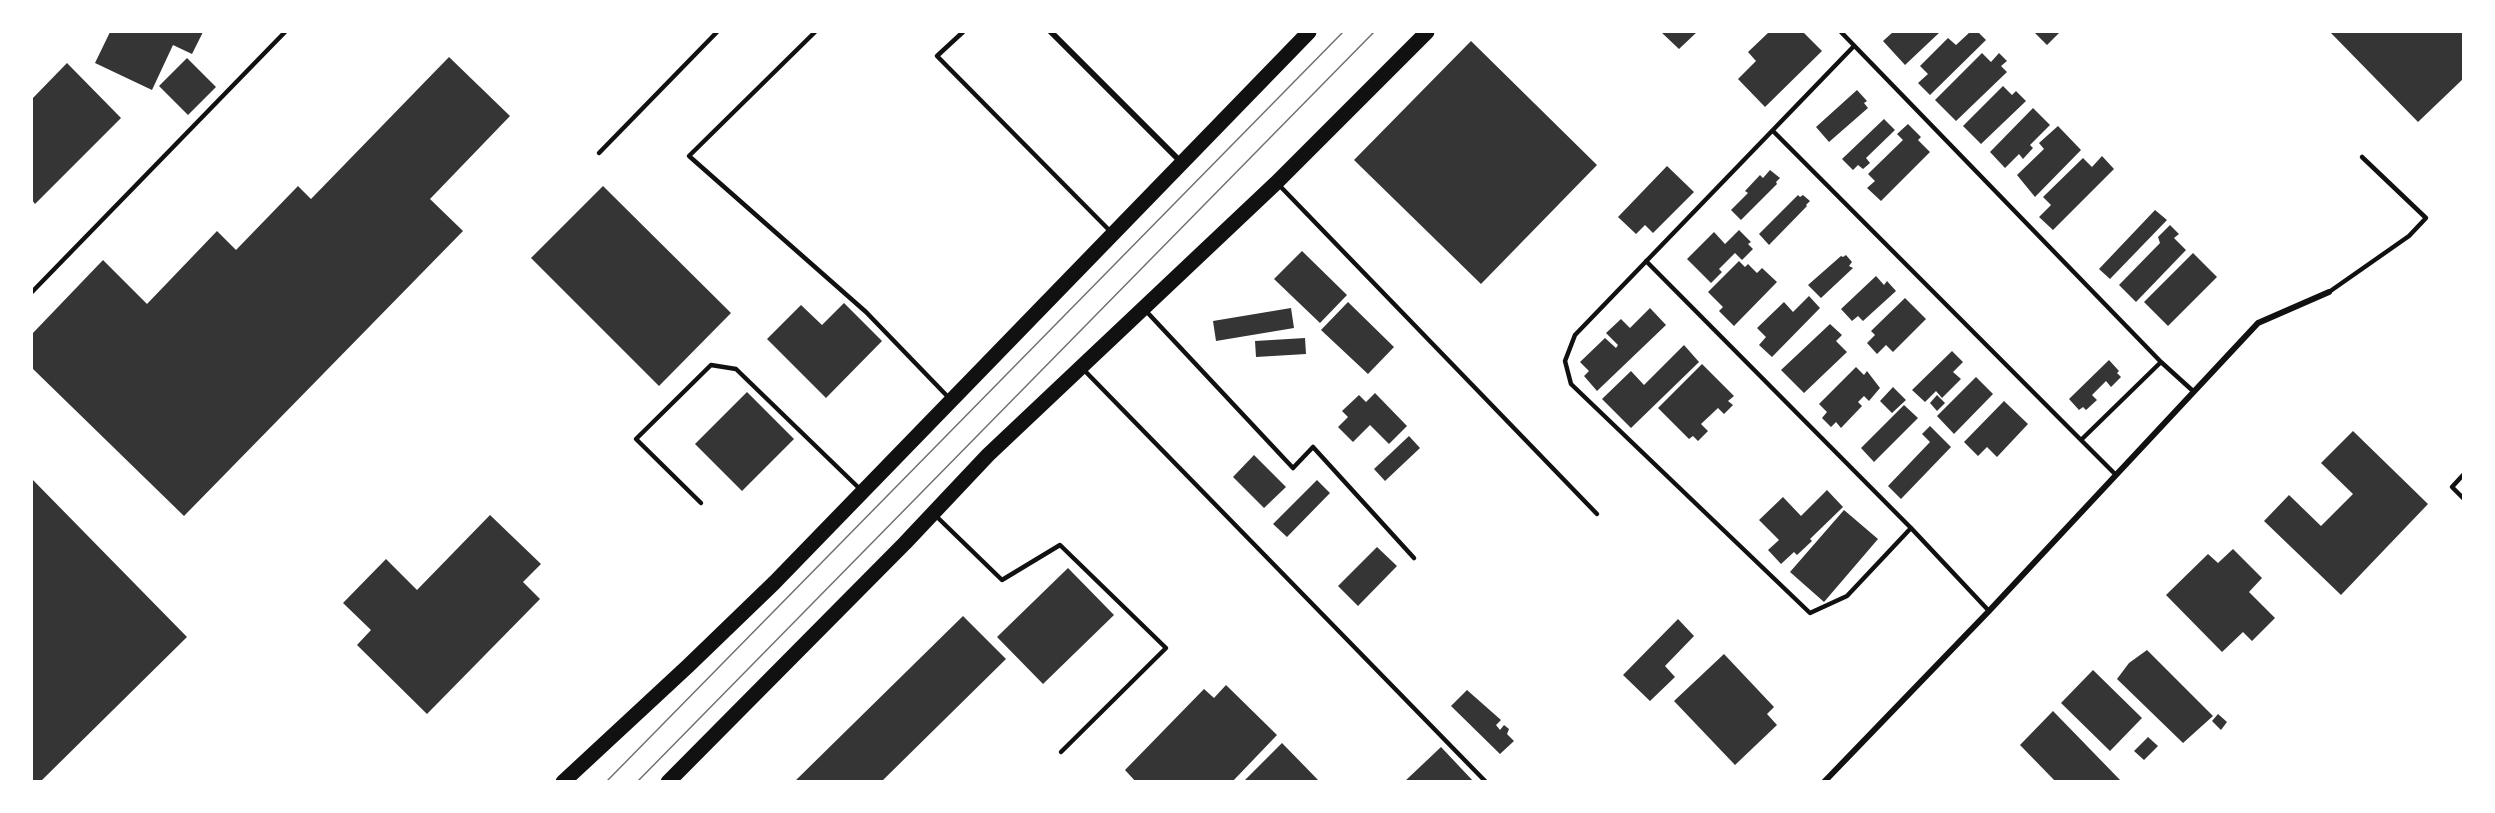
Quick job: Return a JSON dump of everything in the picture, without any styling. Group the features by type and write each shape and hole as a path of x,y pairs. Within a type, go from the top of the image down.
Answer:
{"main road":[{"path":"563,782 688,666 863,492 1309,32"},
{"path":"668,782 988,455 1276,183 1427,32"}],"street":[{"path":"1051,32 1182,164"},
{"path":"1824,782 1989,611 2258,323 2329,292"}],"lane":[{"path":"32,292 285,32"},
{"path":"599,153 717,32"},
{"path":"815,32 689,156 866,312 952,401"},
{"path":"963,32 937,56 1114,235"},
{"path":"1841,32 2162,362 2193,391"},
{"path":"1854,46 1575,336 1565,361 1571,384 1810,614 1847,596 1911,528"},
{"path":"1773,131 2116,475"},
{"path":"2329,292 2409,236 2426,218 2362,157"},
{"path":"1276,183 1597,514"},
{"path":"1646,261 1911,528 1989,611"},
{"path":"1144,309 1293,468 1312,447 1414,558"},
{"path":"2081,440 2162,362"},
{"path":"701,503 636,439 711,365 736,369 863,492"},
{"path":"1081,367 1486,782"},
{"path":"2463,474 2452,487 2463,499"},
{"path":"933,513 1002,580 1060,544 1166,648 1060,752"}],"building":[{"path":"110,32 203,32 192,54 173,45 152,90 95,63"},
{"path":"1661,32 1697,32 1679,49"},
{"path":"1769,32 1803,32 1822,51 1765,107 1738,79 1756,61 1748,52"},
{"path":"1893,32 1940,32 1905,65 1883,41"},
{"path":"1970,32 1978,32 1986,40 1930,95 1918,83 1928,74 1920,66 1948,38 1956,45"},
{"path":"2034,32 2060,32 2047,45"},
{"path":"2330,32 2464,32 2464,78 2418,122"},
{"path":"1471,41 1597,165 1481,284 1354,160"},
{"path":"1982,53 1991,62 1999,53 2007,61 2001,66 2007,72 1956,121 1935,100"},
{"path":"449,57 510,116 430,199 463,231 184,516 32,368 32,334 103,260 147,304 217,231 236,250 298,186 311,199"},
{"path":"187,58 216,87 188,115 159,86"},
{"path":"67,63 121,118 35,204 32,200 32,99"},
{"path":"2003,86 2012,95 2016,91 2026,101 1981,144 1963,126"},
{"path":"1857,90 1867,101 1864,103 1868,108 1829,142 1816,127"},
{"path":"2033,108 2050,125 2030,145 2033,148 2023,159 2019,154 2005,168 1990,152"},
{"path":"1884,119 1895,130 1866,158 1870,163 1863,169 1858,165 1853,170 1842,159"},
{"path":"1908,124 1921,137 1918,140 1930,152 1881,201 1867,188 1875,181 1868,174 1903,140 1897,134"},
{"path":"2058,126 2081,150 2035,197 2017,175 2044,149 2039,143"},
{"path":"2102,156 2114,169 2053,230 2039,217 2051,205 2043,197 2083,158 2092,167"},
{"path":"1667,166 1694,192 1653,233 1645,225 1636,234 1618,217"},
{"path":"1770,170 1780,178 1777,184 1741,220 1731,210 1748,193 1745,191 1760,175 1763,178"},
{"path":"603,186 731,313 659,386 531,258"},
{"path":"1798,195 1800,197 1803,195 1810,201 1769,245 1759,234"},
{"path":"2155,210 2167,220 2110,279 2099,269"},
{"path":"2170,225 2179,234 2174,238 2186,250 2136,302 2119,285 2160,243 2158,237"},
{"path":"1739,230 1751,242 1748,244 1753,249 1742,260 1735,253 1719,269 1722,272 1711,283 1687,259 1714,232 1725,244"},
{"path":"1302,251 1347,295 1320,323 1274,279"},
{"path":"2193,253 2217,277 2168,326 2144,302"},
{"path":"1846,255 1852,262 1849,266 1853,268 1821,298 1808,285 1841,256"},
{"path":"1739,261 1745,267 1748,264 1757,273 1762,268 1777,282 1734,326 1719,311 1723,307 1708,292"},
{"path":"1876,276 1884,285 1887,281 1896,291 1863,321 1858,316 1852,321 1841,309"},
{"path":"1809,296 1820,308 1772,357 1759,345 1766,337 1757,328 1784,302 1793,312"},
{"path":"1905,298 1926,319 1893,352 1886,345 1877,354 1867,343 1875,335 1871,331"},
{"path":"1348,302 1394,347 1368,374 1321,330"},
{"path":"844,303 882,341 826,398 767,339 801,305 822,325"},
{"path":"1291,308 1294,328 1216,341 1213,321"},
{"path":"1650,308 1666,325 1597,391 1584,376 1589,371 1580,362 1605,338 1616,348 1618,345 1606,333 1621,319 1630,328"},
{"path":"1830,324 1842,335 1836,341 1847,352 1804,393 1781,370"},
{"path":"1305,338 1306,354 1256,357 1255,341"},
{"path":"1684,345 1699,362 1631,428 1602,399 1631,371 1644,385"},
{"path":"1952,351 1963,362 1953,372 1961,379 1942,398 1936,391 1925,402 1912,390"},
{"path":"2109,360 2119,371 2117,373 2121,377 2111,387 2106,381 2092,395 2097,400 2086,410 2083,407 2079,410 2069,399"},
{"path":"1702,364 1734,396 1728,401 1733,405 1724,414 1718,408 1701,424 1708,431 1698,441 1693,436 1689,439 1658,408"},
{"path":"1856,367 1864,375 1867,371 1880,388 1869,401 1864,396 1858,402 1862,406 1841,428 1836,422 1831,427 1822,418 1827,412 1819,404"},
{"path":"1976,377 1993,394 1954,434 1937,416"},
{"path":"1893,387 1906,400 1892,413 1880,401"},
{"path":"747,392 794,439 742,491 695,444"},
{"path":"1375,393 1407,426 1389,444 1370,425 1353,442 1338,427 1348,417 1342,411 1359,395 1366,402"},
{"path":"1937,395 1945,403 1937,411 1930,403"},
{"path":"2004,401 2028,424 1997,457 1987,447 1978,456 1964,442"},
{"path":"1904,405 1918,418 1874,462 1861,448"},
{"path":"1930,426 1951,447 1901,499 1888,486 1930,442 1922,434"},
{"path":"2353,431 2428,504 2341,595 2264,521 2289,495 2321,526 2353,494 2321,463"},
{"path":"1409,436 1420,448 1385,481 1374,469"},
{"path":"1254,455 1286,487 1264,508 1233,477"},
{"path":"32,479 187,637 40,782 32,782"},
{"path":"1317,480 1330,493 1287,537 1273,524"},
{"path":"1827,490 1843,507 1797,555 1794,552 1781,564 1768,550 1779,540 1759,520 1783,497 1801,516"},
{"path":"1844,510 1878,539 1824,602 1790,572"},
{"path":"490,515 541,564 523,582 540,599 427,714 357,645 371,630 343,603 386,559 417,590"},
{"path":"1377,547 1397,566 1358,606 1338,586"},
{"path":"2233,549 2262,578 2249,592 2275,618 2252,641 2243,632 2222,652 2166,595 2208,554 2218,563"},
{"path":"1068,568 1114,615 1043,684 997,637"},
{"path":"963,616 1006,659 881,782 794,782"},
{"path":"1678,619 1694,636 1665,666 1675,677 1650,701 1623,675"},
{"path":"2147,650 2213,716 2183,743 2117,679 2129,663"},
{"path":"1724,654 1774,707 1767,714 1777,725 1735,765 1674,701"},
{"path":"2093,670 2142,718 2110,751 2061,703"},
{"path":"1226,685 1277,735 1232,782 1136,782 1125,770 1204,689 1214,698"},
{"path":"1467,690 1501,720 1496,725 1500,730 1504,725 1509,729 1507,734 1514,741 1500,754 1451,706"},
{"path":"2053,711 2122,782 2056,782 2020,745"},
{"path":"2218,714 2227,722 2221,730 2212,721"},
{"path":"2148,737 2158,746 2144,760 2134,751"},
{"path":"1282,743 1320,782 1243,782"},
{"path":"1441,747 1474,782 1404,782"}],"tram line":[{"path":"606,782 1343,32"},
{"path":"637,782 1374,32"}]}
